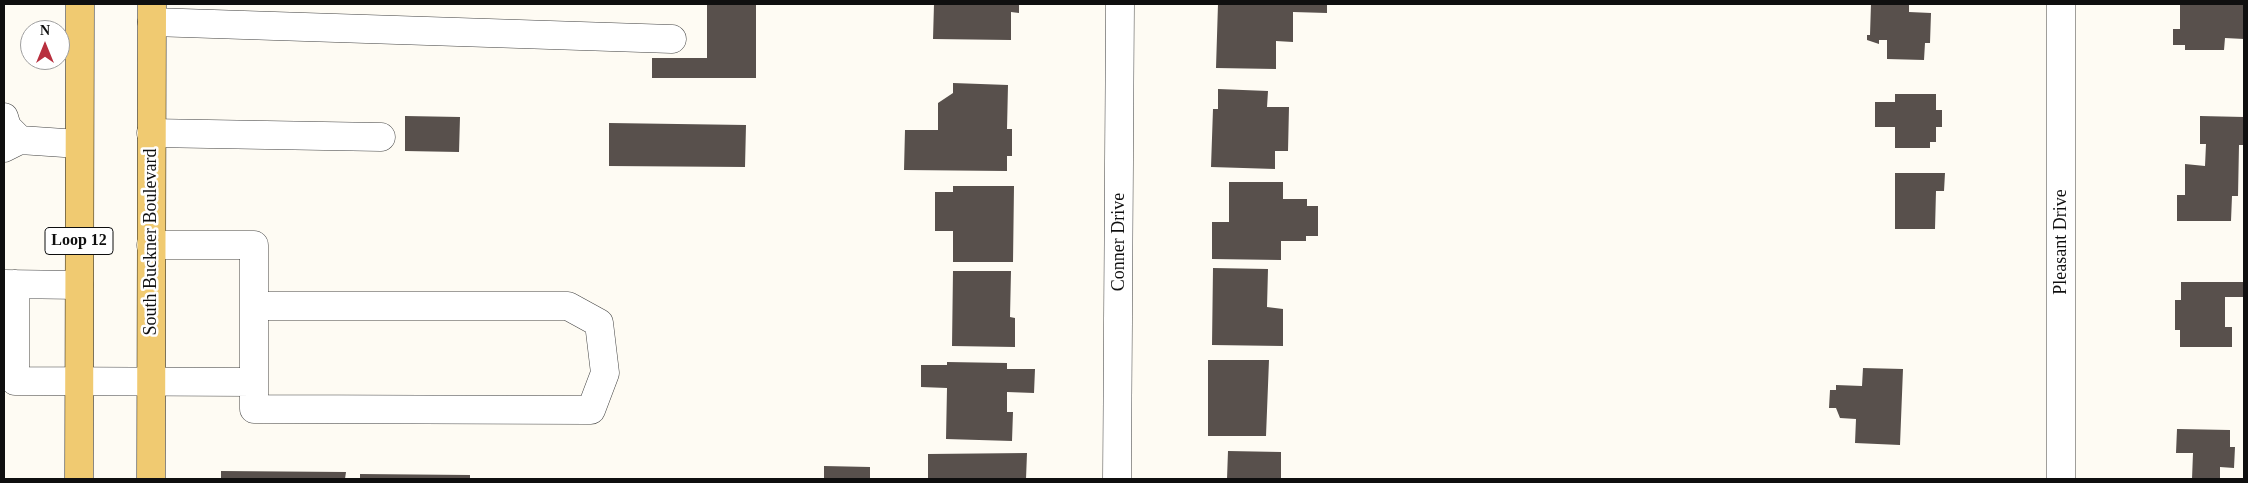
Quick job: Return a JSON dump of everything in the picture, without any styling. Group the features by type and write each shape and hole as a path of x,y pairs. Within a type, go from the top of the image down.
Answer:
{"main road":[{"name":"Loop 12","path":"80,4 80,479"},
{"name":"South Buckner Boulevard","path":"152,13 150,381 152,479"}],"street":[{"name":"Conner Drive","path":"1117,479 1120,4"},
{"name":"Pleasant Drive","path":"2061,4 2061,479"},
{"path":"152,13 672,39"},
{"path":"4,117 12,144 79,144"},
{"path":"151,133 381,137"},
{"path":"151,245 254,245 254,306 254,410 591,410 606,373 599,323 568,306 254,306"},
{"path":"79,285 9,284 15,381 254,382"}],"building":[{"path":"707,4 756,4 756,78 652,78 652,58 707,58"},
{"path":"934,4 1019,4 1019,13 1011,12 1011,40 933,39"},
{"path":"1218,4 1327,4 1327,13 1293,12 1293,42 1276,41 1276,69 1216,68"},
{"path":"1871,4 1909,4 1909,12 1931,13 1930,43 1925,43 1924,60 1887,59 1887,40 1879,40 1879,44 1867,40 1867,35 1870,35"},
{"path":"2180,4 2244,4 2244,39 2225,38 2224,50 2185,50 2185,45 2173,45 2173,29 2180,29"},
{"path":"953,83 1008,85 1007,129 1012,129 1012,156 1007,156 1007,171 904,170 905,130 938,130 938,103 953,93"},
{"path":"1218,89 1268,91 1267,107 1289,107 1288,151 1275,151 1275,169 1211,167 1213,109 1218,109"},
{"path":"1895,94 1936,94 1936,110 1942,110 1942,127 1936,127 1936,142 1930,142 1930,148 1895,148 1895,127 1875,127 1875,102 1895,102"},
{"path":"405,116 460,117 459,152 405,151"},
{"path":"2200,116 2244,117 2244,145 2239,145 2238,196 2232,196 2231,221 2177,221 2177,195 2185,195 2185,164 2205,166 2206,144 2200,144"},
{"path":"609,123 746,125 745,167 609,166"},
{"path":"1895,173 1945,173 1944,191 1936,191 1935,229 1895,229"},
{"path":"1229,182 1283,182 1283,199 1307,199 1307,206 1318,206 1318,236 1306,236 1306,241 1281,241 1281,260 1212,259 1212,222 1229,222"},
{"path":"953,186 1014,186 1013,262 953,262 953,231 935,231 935,192 953,192"},
{"path":"1213,268 1268,269 1267,307 1283,309 1283,346 1212,345"},
{"path":"953,271 1011,271 1010,317 1015,318 1015,347 952,346"},
{"path":"2181,282 2244,282 2244,297 2225,297 2225,327 2232,327 2232,347 2180,347 2180,330 2175,330 2175,300 2181,300"},
{"path":"1208,360 1269,360 1266,436 1208,436"},
{"path":"947,362 1007,363 1007,369 1035,369 1034,393 1007,392 1007,412 1013,412 1012,441 946,439 947,388 921,387 921,365 947,365"},
{"path":"1863,368 1903,369 1900,445 1855,443 1856,419 1840,418 1836,408 1829,408 1830,390 1836,390 1836,385 1862,386"},
{"path":"2177,429 2230,430 2230,447 2235,447 2234,468 2220,467 2220,479 2192,479 2193,453 2176,453"},
{"path":"1228,451 1281,452 1281,479 1227,479"},
{"path":"1027,453 1026,479 928,479 928,454"},
{"path":"824,466 870,467 870,479 824,479"},
{"path":"221,471 346,472 345,479 225,479 221,478"},
{"path":"360,474 470,475 470,479 360,479"}]}
